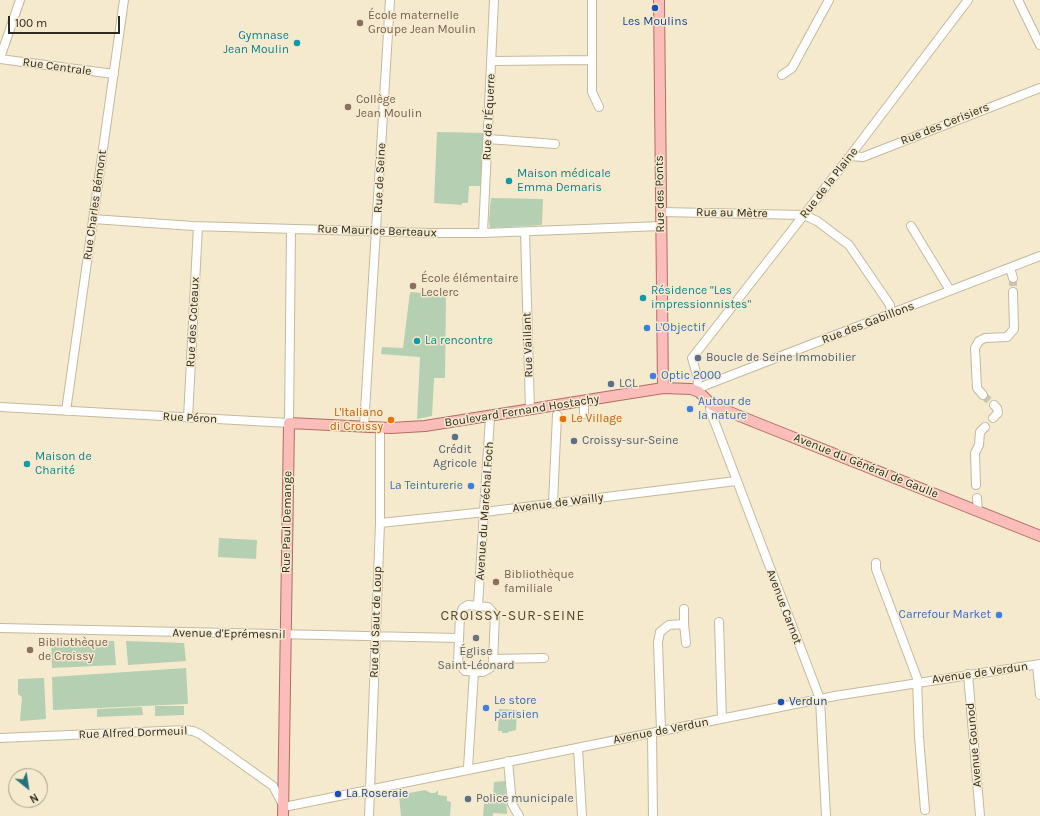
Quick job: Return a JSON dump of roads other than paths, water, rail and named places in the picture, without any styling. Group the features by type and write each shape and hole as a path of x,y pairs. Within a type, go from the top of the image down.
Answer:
{"main road":[{"name":"Rue des Ponts","path":"659,0 663,388"},
{"name":"Boulevard Fernand Hostachy","path":"380,428 425,426 584,402 663,388 697,390"},
{"name":"Avenue du Général de Gaulle","path":"697,390 712,405 1040,536"},
{"name":"Rue Péron","path":"288,423 380,428"},
{"name":"Rue Paul Demange","path":"284,812 288,423"}],"street":[{"path":"0,59 20,0"},
{"name":"Rue Charles Bémont","path":"66,411 124,0"},
{"name":"Rue de Seine","path":"364,427 390,0"},
{"name":"Rue de l'Équerre","path":"484,233 494,0"},
{"path":"592,0 592,92 599,107"},
{"path":"782,74 792,68 829,0"},
{"name":"Rue de la Plaine","path":"697,390 698,379 692,365 692,358 850,156 968,0"},
{"path":"1018,0 1040,45"},
{"name":"Rue Centrale","path":"0,59 114,74"},
{"path":"491,62 592,60"},
{"name":"Rue des Cerisiers","path":"850,156 863,157 1040,88"},
{"path":"488,139 556,144"},
{"name":"Rue au Mètre","path":"661,212 804,215"},
{"path":"804,215 817,221 849,245 890,305 892,314"},
{"name":"Rue Maurice Berteaux","path":"93,219 198,226 376,232 484,233 661,226"},
{"name":"Rue des Coteaux","path":"188,418 198,226"},
{"path":"911,226 948,287 949,292"},
{"name":"Rue Paul Demange","path":"288,423 291,228"},
{"name":"Rue Vaillant","path":"525,232 530,410"},
{"name":"Rue des Gabillons","path":"697,390 706,385 1040,256"},
{"path":"1010,268 1013,278"},
{"path":"983,395 977,388 975,348 979,341 985,338 1007,337 1014,329 1013,292"},
{"path":"584,402 584,414"},
{"name":"Avenue Carnot","path":"712,405 710,409 736,481 820,699 826,816"},
{"path":"993,418 998,413 997,408 994,405"},
{"name":"Rue Péron","path":"0,407 288,423"},
{"path":"553,503 557,415"},
{"name":"Avenue du Maréchal Foch","path":"478,605 490,416"},
{"path":"976,485 975,453 979,445 980,432 985,427"},
{"name":"Rue du Saut de Loup","path":"369,816 380,523 380,428"},
{"name":"Avenue de Wailly","path":"380,523 485,512 736,481"},
{"path":"977,498 978,511"},
{"path":"876,563 876,569 917,682 925,810"},
{"path":"468,605 478,605 488,607 495,614 493,659 491,666 487,670 474,672 463,670 458,664 458,638 461,611 468,605"},
{"path":"684,609 686,642"},
{"path":"719,622 722,718"},
{"path":"653,814 658,642 660,632 669,625 684,624"},
{"name":"Avenue d'Eprémesnil","path":"0,628 458,638"},
{"path":"493,659 545,660 548,650"},
{"path":"1038,665 1040,695"},
{"name":"Avenue de Verdun","path":"284,812 468,768 578,748 722,718 917,682 1038,665"},
{"path":"468,768 474,672"},
{"name":"Avenue Gounod","path":"968,674 980,816"},
{"name":"Rue Alfred Dormeuil","path":"0,738 186,730 193,731 200,734 269,783 279,794 284,812"},
{"path":"578,748 582,816"},
{"path":"508,761 512,804 519,816"}],"tunnel":[{"path":"1013,278 1013,292"},
{"path":"983,395 994,405"}],"place":[{"name":"Les Moulins","path":"655,8"},
{"name":"École maternelle Groupe Jean Moulin","path":"360,23"},
{"name":"Gymnase Jean Moulin","path":"297,43"},
{"name":"Collège Jean Moulin","path":"348,107"},
{"name":"Maison médicale Emma Demaris","path":"509,181"},
{"name":"École élémentaire Leclerc","path":"413,286"},
{"name":"Résidence \"Les impressionnistes\"","path":"643,298"},
{"name":"L'Objectif","path":"647,328"},
{"name":"La rencontre","path":"417,341"},
{"name":"Boucle de Seine Immobilier","path":"698,358"},
{"name":"Optic 2000","path":"653,376"},
{"name":"LCL","path":"611,384"},
{"name":"Autour de la nature","path":"690,409"},
{"name":"Le Village","path":"563,419"},
{"name":"L'Italiano di Croissy","path":"391,420"},
{"name":"Crédit Agricole","path":"455,437"},
{"name":"Croissy-sur-Seine","path":"574,441"},
{"name":"Maison de Charité","path":"27,464"},
{"name":"La Teinturerie","path":"471,486"},
{"name":"Bibliothèque familiale","path":"496,582"},
{"name":"Carrefour Market","path":"999,615"},
{"name":"Église Saint-Léonard","path":"476,638"},
{"name":"Bibliothèque de Croissy","path":"30,650"},
{"name":"Verdun","path":"781,702"},
{"name":"Le store parisien","path":"486,708"},
{"name":"La Roseraie","path":"338,794"},
{"name":"Police municipale","path":"468,799"}],"district":[{"name":"CROISSY-SUR-SEINE","path":"513,616"}]}
